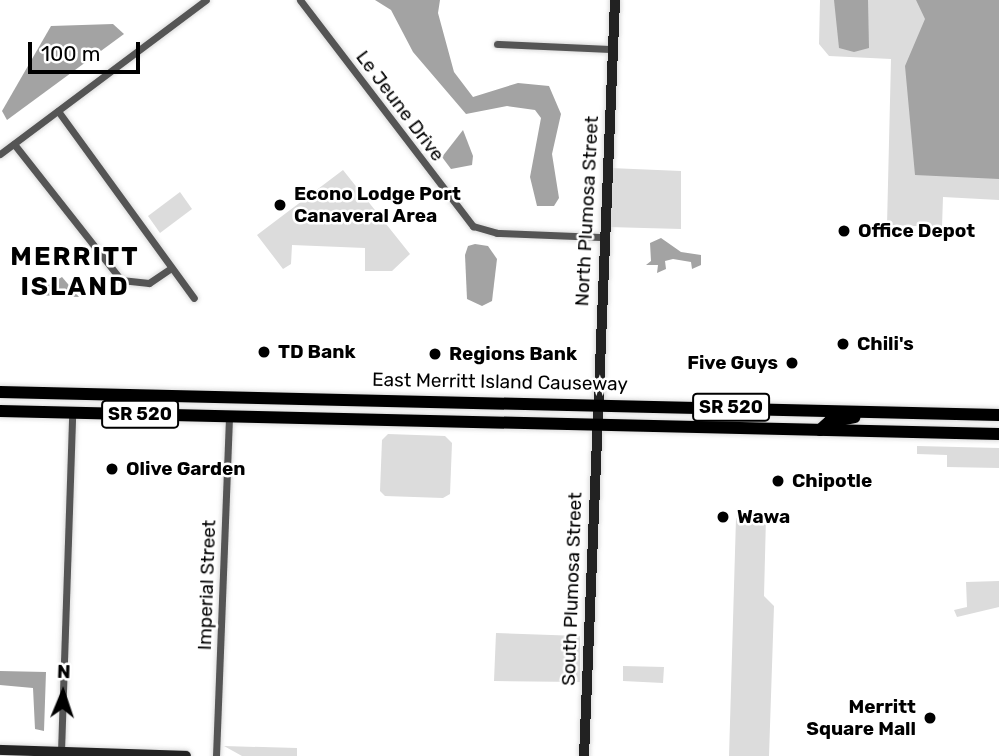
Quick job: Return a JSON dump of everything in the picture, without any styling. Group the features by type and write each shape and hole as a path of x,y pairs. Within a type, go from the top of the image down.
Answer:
{"main road":[{"name":"East Merritt Island Causeway","path":"0,392 597,403 999,415"},
{"path":"72,413 82,404 121,395"},
{"path":"753,428 794,421 809,410"},
{"name":"East Merritt Island Causeway","path":"0,411 999,434"},
{"path":"820,430 829,422 872,411"}],"street":[{"path":"0,154 206,0"},
{"name":"Le Jeune Drive","path":"300,0 473,226 497,233 603,237"},
{"name":"North Plumosa Street","path":"596,424 615,0"},
{"path":"497,44 612,49"},
{"path":"58,111 194,298"},
{"path":"14,144 121,280 149,284 170,268"},
{"path":"61,752 72,413"},
{"name":"Imperial Street","path":"216,756 229,415"},
{"name":"South Plumosa Street","path":"584,756 596,424"},
{"path":"0,750 186,756"}],"shaded area":[{"path":"375,0 440,0 438,13 454,72 473,97 518,83 549,86 561,114 552,154 559,198 554,206 537,206 530,177 541,118 535,110 507,106 466,114 413,52 391,10"},
{"path":"820,0 999,0 999,200 943,197 942,227 887,225 891,59 829,56 819,44"},
{"path":"834,0 868,0 869,48 854,52 839,48"},
{"path":"916,0 999,0 999,179 915,175 905,66 925,19"},
{"path":"113,24 124,34 7,120 2,111 51,26"},
{"path":"463,130 473,156 472,165 451,169 442,157"},
{"path":"610,168 681,171 681,229 608,227"},
{"path":"343,170 410,254 392,271 365,271 365,248 292,245 291,264 283,269 257,235"},
{"path":"180,192 192,209 160,233 148,216"},
{"path":"661,238 681,252 701,255 701,265 692,269 691,262 673,259 665,261 666,269 657,273 658,265 646,265 651,261 650,243"},
{"path":"468,246 488,246 497,259 492,301 482,306 467,299 465,255"},
{"path":"62,277 79,297 35,295 45,287"},
{"path":"388,434 445,436 452,443 450,494 443,498 385,496 380,491 382,440"},
{"path":"917,446 999,448 999,468 947,467 947,455 917,454"},
{"path":"766,517 764,596 774,606 769,756 729,756 736,518"},
{"path":"999,581 999,607 957,617 954,610 967,607 966,582"},
{"path":"496,633 580,636 580,682 494,681"},
{"path":"623,666 664,667 663,683 623,681"},
{"path":"0,671 46,672 44,731 35,729 33,688 0,685"},
{"path":"224,746 297,748 297,756 242,756"}],"place":[{"name":"Econo Lodge Port Canaveral Area","path":"280,205"},
{"name":"Office Depot","path":"844,231"},
{"name":"Chili's","path":"843,344"},
{"name":"TD Bank","path":"264,352"},
{"name":"Regions Bank","path":"435,354"},
{"name":"Five Guys","path":"792,363"},
{"name":"Olive Garden","path":"112,469"},
{"name":"Chipotle","path":"778,481"},
{"name":"Wawa","path":"723,517"},
{"name":"Merritt Square Mall","path":"930,718"}],"district":[{"name":"MERRITT ISLAND","path":"75,272"}]}
